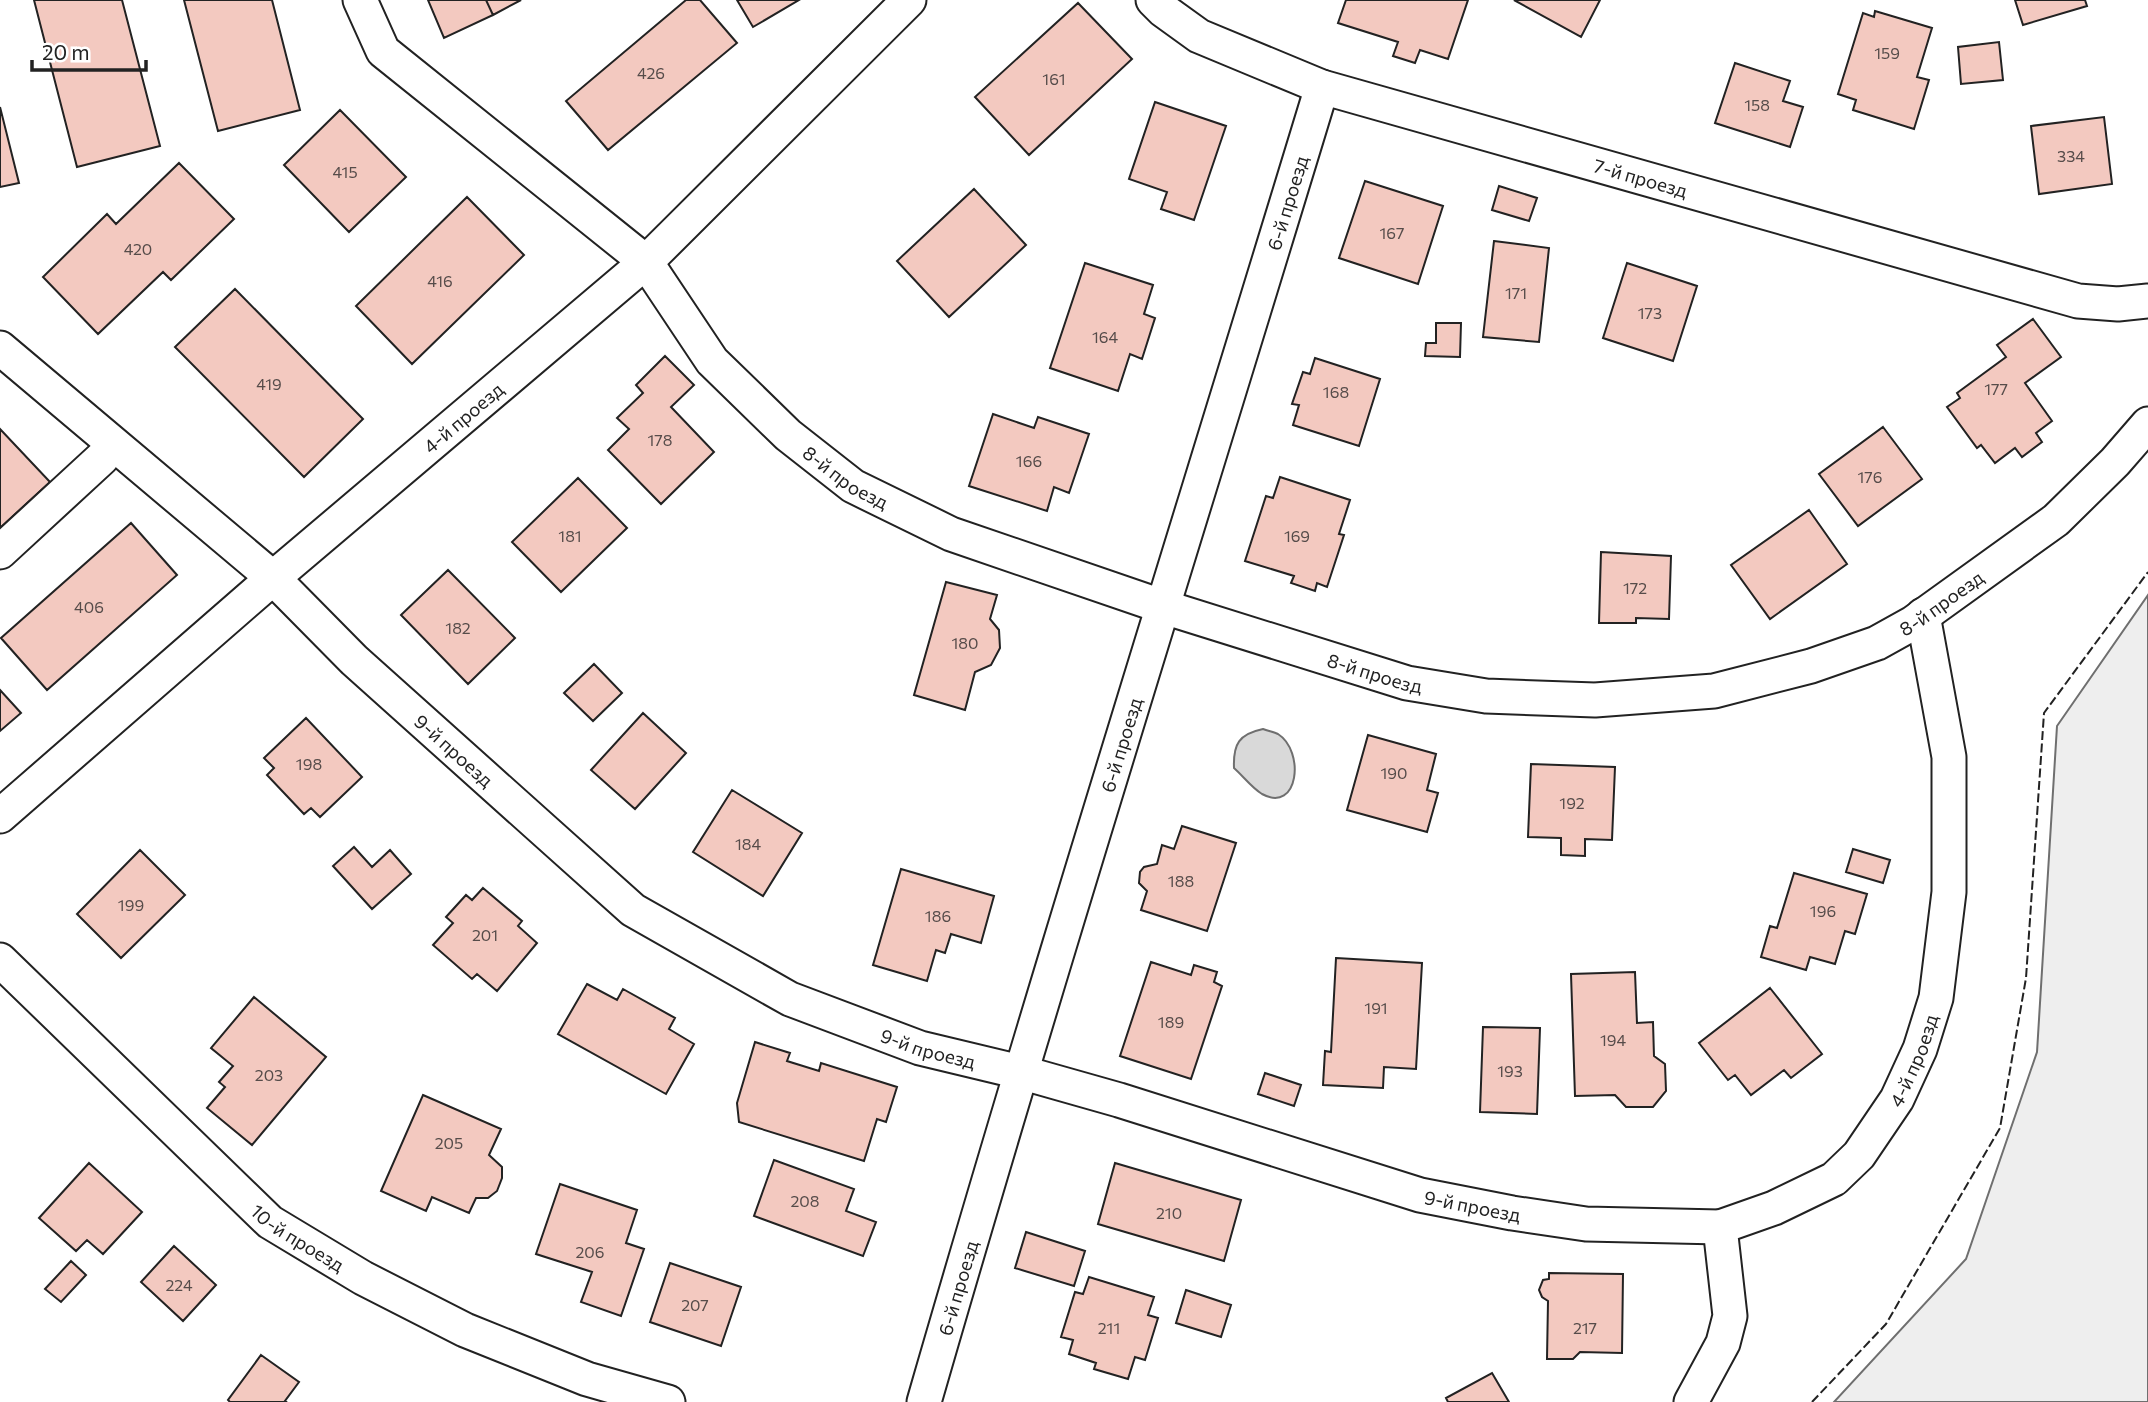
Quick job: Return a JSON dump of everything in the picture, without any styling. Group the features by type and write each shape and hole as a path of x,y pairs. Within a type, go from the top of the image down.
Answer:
{"street":[{"name":"8-й проезд","path":"360,0 383,51 646,262 712,361 788,435 853,486 951,534 1164,607 1406,682 1486,696 1595,700 1714,691 1787,673 1877,643 1923,615 2056,520 2115,462 2148,424"},
{"name":"4-й проезд","path":"0,816 273,578 646,262 909,0"},
{"name":"7-й проезд","path":"1153,0 1199,36 1322,87 2078,301 2118,304 2148,301"},
{"name":"6-й проезд","path":"924,1402 1020,1072 1322,87"},
{"name":"9-й проезд","path":"0,348 273,578 354,660 633,910 790,999 920,1048 1119,1100 1420,1195 1586,1224 1720,1227"},
{"path":"0,552 102,458"},
{"name":"4-й проезд","path":"1720,1227 1773,1208 1834,1179 1859,1155 1897,1098 1920,1049 1936,998 1949,892 1949,757 1923,615"},
{"name":"10-й проезд","path":"0,960 270,1222 363,1278 465,1330 587,1379 668,1402"},
{"path":"1691,1402 1723,1343 1730,1316 1720,1227"}],"shaded area":[{"path":"2148,595 2148,1402 1834,1402 1966,1259 2037,1052 2057,726"},
{"path":"1263,729 1278,734 1287,742 1295,766 1290,788 1284,795 1274,798 1258,791 1234,768 1239,741 1248,734"}],"building":[{"path":"34,0 122,0 160,146 77,167"},
{"path":"184,0 272,0 300,110 218,131"},
{"path":"428,0 486,0 493,15 444,38"},
{"path":"486,0 521,0 493,15"},
{"path":"686,0 700,0 737,43 608,150 566,101"},
{"path":"737,0 799,0 753,27"},
{"path":"1346,0 1468,0 1448,59 1420,50 1415,63 1393,56 1398,42 1338,23"},
{"path":"1514,0 1600,0 1581,37"},
{"path":"2015,0 2085,0 2087,6 2023,25"},
{"path":"1078,3 1132,59 1029,155 975,97"},
{"path":"1875,11 1932,28 1917,77 1929,80 1914,129 1853,110 1856,100 1838,94 1863,13 1874,17"},
{"path":"1999,42 2003,80 1961,84 1958,47"},
{"path":"1735,63 1790,81 1783,101 1803,107 1790,147 1715,123"},
{"path":"1155,102 1226,126 1194,220 1161,209 1167,192 1129,179"},
{"path":"0,107 19,183 0,187"},
{"path":"340,110 406,177 349,232 284,165"},
{"path":"2104,117 2112,184 2039,194 2031,126"},
{"path":"179,163 234,219 171,280 163,272 98,334 43,277 107,214 116,224"},
{"path":"1365,181 1443,206 1418,284 1339,258"},
{"path":"1499,186 1537,198 1529,221 1492,210"},
{"path":"974,189 1026,245 949,317 897,261"},
{"path":"467,197 524,255 412,364 356,306"},
{"path":"1494,241 1549,248 1539,342 1483,337"},
{"path":"1085,263 1153,285 1144,314 1155,318 1142,359 1130,354 1118,391 1050,368"},
{"path":"1627,263 1697,286 1673,361 1603,338"},
{"path":"235,289 363,419 304,477 175,347"},
{"path":"2033,319 2061,357 2025,383 2052,421 2036,433 2042,442 2022,457 2015,448 1995,463 1981,445 1977,448 1947,407 1960,398 1957,393 2006,357 1997,345"},
{"path":"1436,323 1461,323 1460,357 1425,356 1426,343 1436,343"},
{"path":"665,356 694,385 671,407 714,452 661,504 608,450 629,429 617,418 643,393 636,385"},
{"path":"1315,358 1380,379 1359,446 1293,425 1299,405 1292,404 1303,372 1310,374"},
{"path":"993,414 1034,428 1038,417 1089,434 1069,493 1054,487 1047,511 969,486"},
{"path":"1883,427 1922,479 1858,526 1819,474"},
{"path":"0,429 50,482 0,528"},
{"path":"1280,477 1350,500 1339,534 1344,535 1327,587 1317,583 1315,591 1291,583 1294,576 1245,561 1266,496 1273,498"},
{"path":"578,478 627,528 561,592 512,542"},
{"path":"1809,510 1847,564 1770,619 1731,565"},
{"path":"131,523 177,575 47,690 1,638"},
{"path":"1601,552 1671,556 1669,619 1636,618 1636,623 1599,623"},
{"path":"448,570 515,638 468,684 401,615"},
{"path":"946,582 997,595 990,619 999,630 1000,648 991,665 975,672 965,710 914,695"},
{"path":"594,664 622,693 593,721 564,693"},
{"path":"0,690 21,713 0,731"},
{"path":"643,713 686,753 635,809 591,770"},
{"path":"306,718 362,777 320,817 311,808 304,814 267,775 274,768 264,758"},
{"path":"1368,735 1436,754 1427,790 1438,793 1427,832 1347,810"},
{"path":"1531,764 1615,767 1612,840 1585,839 1585,856 1561,855 1561,838 1528,837"},
{"path":"732,790 802,833 763,896 693,852"},
{"path":"1182,826 1236,843 1207,931 1141,910 1147,891 1139,883 1140,872 1144,867 1157,864 1162,845 1174,849"},
{"path":"354,847 372,867 390,850 411,874 372,909 333,866"},
{"path":"1853,849 1890,860 1883,883 1846,872"},
{"path":"140,850 185,895 121,958 77,914"},
{"path":"901,869 994,896 981,943 951,934 945,953 936,950 927,981 873,965"},
{"path":"1794,873 1867,894 1855,934 1845,931 1835,964 1810,957 1806,970 1761,957 1770,926 1777,928"},
{"path":"483,888 522,921 518,926 537,943 497,991 477,974 472,979 433,945 453,923 446,917 466,895 472,900"},
{"path":"1336,958 1422,963 1416,1069 1384,1067 1383,1088 1323,1085 1325,1051 1331,1052"},
{"path":"1151,962 1191,975 1194,965 1217,972 1214,982 1222,986 1191,1079 1120,1056"},
{"path":"1635,972 1637,1023 1653,1022 1654,1056 1665,1064 1666,1091 1653,1107 1626,1107 1615,1095 1575,1096 1571,974"},
{"path":"587,984 617,1000 623,989 675,1018 669,1029 694,1044 666,1094 558,1034"},
{"path":"1770,988 1822,1054 1791,1078 1784,1070 1751,1095 1735,1075 1728,1080 1699,1043"},
{"path":"254,997 326,1057 252,1145 207,1108 225,1087 219,1082 233,1066 211,1048"},
{"path":"1483,1027 1540,1028 1537,1114 1480,1112"},
{"path":"755,1042 790,1053 787,1061 819,1071 821,1063 897,1087 886,1122 877,1119 864,1161 739,1122 737,1103"},
{"path":"1265,1073 1301,1085 1294,1106 1258,1094"},
{"path":"423,1095 501,1129 489,1155 502,1167 502,1178 497,1191 488,1198 476,1198 469,1213 432,1197 426,1211 381,1191"},
{"path":"774,1160 854,1189 846,1211 876,1222 863,1256 754,1216"},
{"path":"89,1163 142,1212 103,1254 87,1240 76,1251 39,1218"},
{"path":"1115,1163 1241,1200 1224,1261 1098,1224"},
{"path":"560,1184 637,1210 626,1243 644,1249 621,1316 581,1302 592,1272 536,1254"},
{"path":"1026,1232 1085,1251 1074,1286 1015,1268"},
{"path":"174,1246 216,1285 183,1321 141,1282"},
{"path":"71,1261 86,1275 61,1302 45,1289"},
{"path":"670,1263 741,1287 721,1346 650,1322"},
{"path":"1549,1273 1623,1274 1622,1353 1580,1352 1573,1359 1547,1359 1548,1301 1542,1297 1539,1290 1543,1280 1549,1279"},
{"path":"1089,1277 1154,1297 1148,1315 1158,1318 1145,1360 1135,1357 1128,1379 1094,1369 1096,1363 1069,1354 1073,1340 1061,1337 1075,1292 1083,1294"},
{"path":"1186,1290 1231,1305 1221,1337 1176,1323"},
{"path":"261,1355 299,1382 285,1401 287,1402 230,1402 228,1400"},
{"path":"1492,1373 1509,1402 1448,1402 1446,1398"}],"fence":[{"path":"1812,1402 1886,1324 2000,1128 2026,978 2044,713 2148,572"}]}
